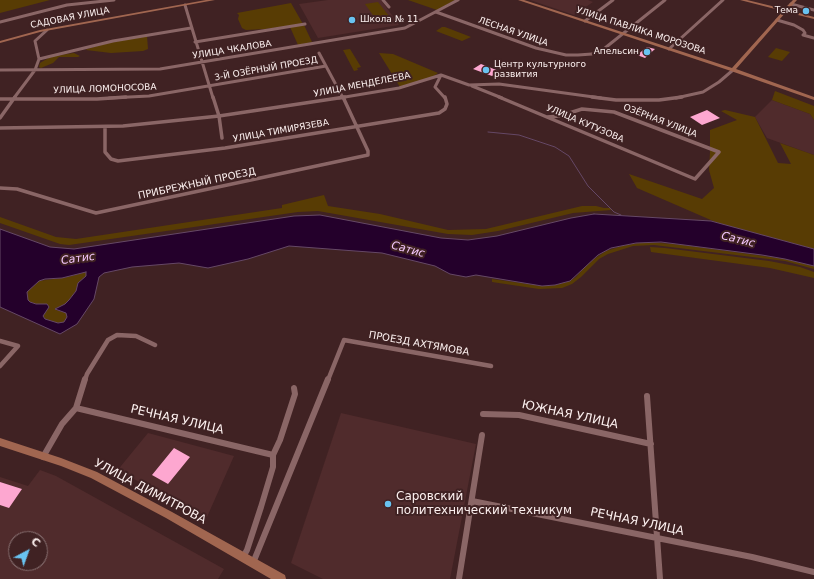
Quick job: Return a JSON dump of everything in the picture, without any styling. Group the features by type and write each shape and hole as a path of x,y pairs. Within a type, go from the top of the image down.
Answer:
{"street":[{"path":"0,22 67,5 114,0"},
{"name":"САДОВАЯ УЛИЦА","path":"0,42 47,30 213,0"},
{"path":"383,0 389,8"},
{"name":"УЛИЦА ЧКАЛОВА","path":"0,70 160,68 201,62 405,28 458,0"},
{"name":"УЛИЦА ПАВЛИКА МОРОЗОВА","path":"524,0 733,70 814,99"},
{"path":"585,21 613,0"},
{"name":"ЛЕСНАЯ УЛИЦА","path":"436,12 536,48 566,55 592,54 605,48 624,34 665,0"},
{"path":"669,49 723,0"},
{"path":"742,0 814,18"},
{"path":"441,75 469,84 499,84 562,94 616,100 659,100 679,98 704,92 720,82 733,70 795,0"},
{"path":"791,4 814,10"},
{"path":"185,5 201,62 219,116 222,138"},
{"path":"777,20 794,25 803,30 805,33 803,35 814,38"},
{"path":"195,42 305,24"},
{"path":"39,59 113,41 191,28"},
{"path":"0,118 35,70 39,59 35,41 47,30"},
{"path":"319,53 356,126"},
{"name":"3-Й ОЗЁРНЫЙ ПРОЕЗД","path":"210,86 326,66"},
{"name":"УЛИЦА МЕНДЕЛЕЕВА","path":"0,128 105,127 219,116 343,98 398,88 441,75"},
{"name":"УЛИЦА ТИМИРЯЗЕВА","path":"105,127 105,152 111,159 118,161 225,148 442,112 447,107 447,104 445,97 435,87 441,75"},
{"name":"УЛИЦА КУТУЗОВА","path":"469,84 694,180"},
{"name":"УЛИЦА ЛОМОНОСОВА","path":"0,99 149,96 210,86"},
{"name":"ОЗЁРНАЯ УЛИЦА","path":"547,117 560,116 582,109 593,108 614,112 719,152 694,180"},
{"name":"ПРИБРЕЖНЫЙ ПРОЕЗД","path":"0,188 17,188 92,213 100,213 368,155 368,151 356,126"},
{"path":"43,457 62,424 76,408 88,374 108,340 117,335 136,336 155,345"},
{"name":"ПРОЕЗД АХТЯМОВА","path":"254,563 344,340 491,366"},
{"path":"0,341 18,346 0,366"},
{"path":"243,557 247,550 261,507 273,467 273,455 280,440 295,394 294,388"},
{"path":"647,396 660,579"},
{"name":"РЕЧНАЯ УЛИЦА","path":"76,408 273,455"},
{"name":"ЮЖНАЯ УЛИЦА","path":"483,414 519,415 651,444"},
{"path":"459,579 482,435"},
{"name":"УЛИЦА ДИМИТРОВА","path":"0,442 76,468 111,484 281,579"},
{"name":"РЕЧНАЯ УЛИЦА","path":"472,500 752,557 814,572"}],"shaded area":[{"path":"0,0 50,0 0,13"},
{"name":"Школа № 11","path":"328,0 381,0 399,25 318,38 299,4"},
{"path":"408,0 455,0 437,10"},
{"path":"530,0 588,0 593,2 574,15"},
{"path":"378,2 389,16 375,18 365,4"},
{"path":"291,3 303,24 246,30 242,28 238,19 239,15 237,13"},
{"path":"304,25 312,42 298,45 290,27"},
{"path":"442,27 471,37 462,41 436,31"},
{"path":"147,36 148,49 143,51 111,53 86,50 119,40"},
{"path":"776,48 790,52 782,61 768,57"},
{"path":"350,49 361,67 357,68 358,70 354,71 343,50"},
{"path":"74,53 80,56 59,57 53,63 41,68 39,67 40,63 53,56"},
{"path":"379,53 393,54 438,73 431,78 400,87"},
{"path":"775,91 814,106 814,120 810,114 772,100"},
{"path":"772,100 810,114 814,120 814,155 767,138 755,117"},
{"path":"725,110 755,117 778,163 791,164 780,143 814,155 814,249 720,224 637,188 629,174 702,199 714,188 709,170 710,130 737,120 721,111"},
{"path":"324,195 328,206 380,214 448,230 486,229 582,206 596,206 610,208 611,210 573,213 498,231 472,235 448,234 318,211 298,212 69,245 60,244 0,223 0,217 56,237 76,239 282,208 282,205"},
{"path":"648,242 683,245 785,259 814,266 814,269 785,261 654,245 633,246 608,254 599,259 572,284 562,288 539,289 492,282 492,279 542,286 555,285 570,281 576,277 588,263 606,251 625,245"},
{"path":"650,247 769,261 800,267 814,272 814,278 770,268 651,252"},
{"path":"86,272 86,276 78,283 76,291 69,300 65,304 56,308 56,310 66,313 67,317 64,322 58,323 45,319 43,316 49,307 47,304 36,304 28,300 27,292 39,281 68,277"},
{"name":"Саровский политехнический техникум","path":"341,413 476,444 450,579 323,579 291,563"},
{"path":"148,433 234,456 207,517 194,514 179,502 118,471"},
{"path":"40,470 56,476 224,569 218,579 0,579 0,477 28,486"}],"water":[{"name":"Сатис","path":"594,214 711,221 814,249 814,266 762,255 661,242 636,243 611,248 598,255 570,281 555,285 542,286 476,275 466,277 450,274 435,266 382,253 289,246 248,259 208,268 179,263 132,267 104,273 99,277 94,299 77,324 60,334 0,307 0,229 50,247 74,249 294,216 320,215 441,238 468,240 497,236","holes":["86,272 86,276 78,283 76,291 69,300 65,304 55,309 66,313 67,317 64,322 58,323 45,319 43,316 49,307 47,304 36,304 28,300 27,292 39,281 45,279 62,278"]}],"building":[{"name":"Апельсин","path":"647,47 655,49 645,58 637,55"},
{"name":"Центр культурного развития","path":"481,64 499,71 492,76 473,69"},
{"path":"707,110 720,118 702,125 690,117"},
{"path":"174,448 190,457 168,484 152,475"},
{"path":"0,482 22,489 9,508 0,505"}],"waterway":[{"path":"488,132 519,135 555,147 569,156 588,186 614,212 621,215"}],"place":[{"name":"Тема","path":"806,11"},
{"name":"Школа № 11","path":"352,20"},
{"name":"Апельсин","path":"647,52"},
{"name":"Центр культурного развития","path":"486,70"},
{"name":"Саровский политехнический техникум","path":"388,504"}]}
